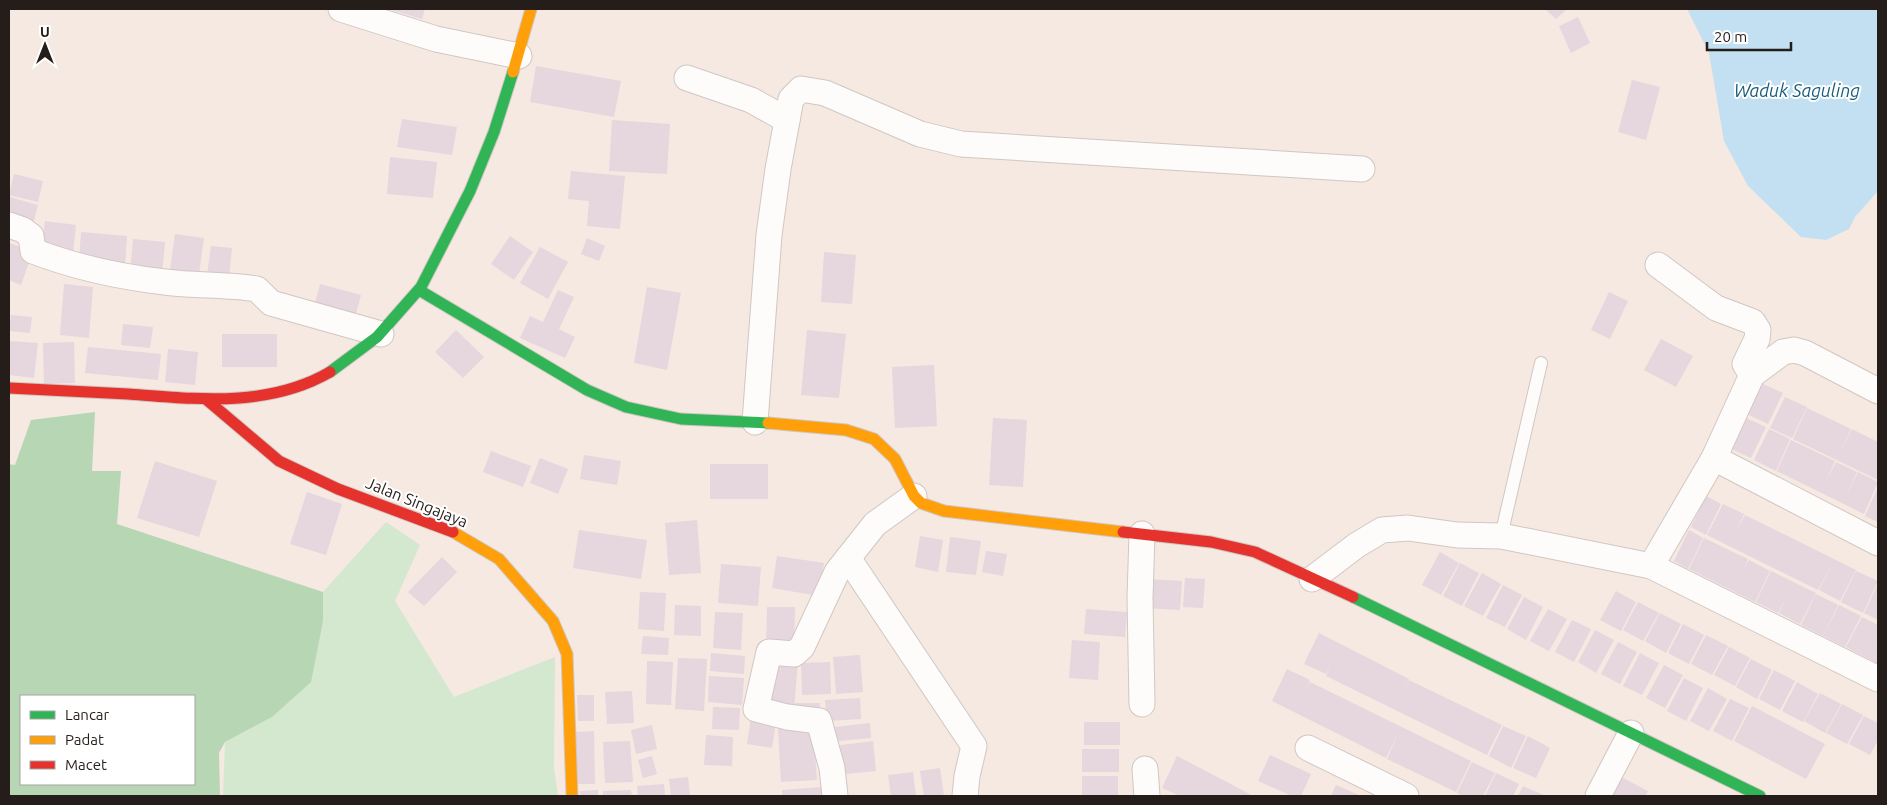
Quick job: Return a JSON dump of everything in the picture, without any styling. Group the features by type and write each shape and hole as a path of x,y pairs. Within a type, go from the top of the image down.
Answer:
{"street":[{"path":"341,9 436,40 519,56"},
{"path":"9,388 207,400 254,396 291,389 331,371 381,334 419,290 466,202 487,150 519,56 531,9"},
{"path":"687,78 751,100 787,120"},
{"path":"755,422 769,236 778,169 791,99 800,89 825,94 920,134 961,144 1362,169"},
{"path":"9,225 23,230 31,236 34,251 62,262 164,282 257,289 271,303 381,334"},
{"path":"1658,265 1716,308 1753,322 1758,330 1757,339 1745,364 1752,375"},
{"path":"419,290 586,390 626,407 682,419 755,422 846,430 874,439 894,459 914,496 922,503 944,511 1211,542 1255,552 1312,580 1353,597 1760,796"},
{"path":"1651,566 1714,458 1752,375 1782,352 1794,350 1805,353 1878,391"},
{"name":"Jalan Singajaya","path":"207,400 279,461 338,489 456,533 499,559 526,588 553,621 567,654 572,796"},
{"path":"1714,458 1878,543"},
{"path":"835,796 832,768 819,721 787,717 756,709 769,652 794,654 802,648 837,572 875,524 914,496"},
{"path":"1312,580 1357,545 1382,530 1408,528 1457,535 1501,536 1651,566 1878,678"},
{"path":"1142,534 1140,598 1142,704"},
{"path":"848,558 974,746 967,776 966,796"},
{"path":"1598,796 1631,733"},
{"path":"1308,748 1406,796"},
{"path":"1145,769 1147,796"}],"lane":[{"path":"1501,536 1541,363"}],"green space":[{"path":"95,412 92,471 121,471 117,524 323,592 323,621 311,682 272,717 225,742 219,753 220,796 9,796 9,464 15,465 31,420"},
{"path":"386,522 420,545 395,601 454,697 555,657 554,768 558,796 223,796 225,742 272,717 323,621 323,592"}],"water":[{"name":"Waduk Saguling","path":"1687,9 1878,9 1878,191 1855,217 1849,229 1826,240 1801,237 1748,186 1724,141 1709,53"}],"building":[{"path":"388,9 425,9 422,19"},
{"path":"1545,9 1567,9 1556,19"},
{"path":"1578,17 1590,43 1571,53 1559,26"},
{"path":"536,66 621,81 614,117 530,102"},
{"path":"1632,80 1660,87 1646,140 1618,132"},
{"path":"402,119 457,127 452,155 397,147"},
{"path":"612,120 670,124 667,174 609,171"},
{"path":"390,157 437,162 433,198 387,194"},
{"path":"571,171 625,176 620,229 587,226 589,201 568,199"},
{"path":"14,174 43,181 38,202 9,195"},
{"path":"10,197 38,205 32,228 9,222"},
{"path":"45,221 76,225 73,255 41,251"},
{"path":"81,232 127,236 125,266 79,261"},
{"path":"175,234 204,238 198,281 169,277"},
{"path":"510,236 533,252 514,280 491,264"},
{"path":"587,238 605,246 599,261 581,254"},
{"path":"133,239 165,242 162,274 130,271"},
{"path":"9,243 33,251 21,285 9,280"},
{"path":"211,246 232,248 229,277 207,275"},
{"path":"540,247 568,262 548,299 520,283"},
{"path":"824,252 856,255 852,304 821,302"},
{"path":"64,284 93,287 89,338 60,335"},
{"path":"320,284 361,295 355,317 314,307"},
{"path":"647,287 681,293 667,370 634,363"},
{"path":"558,290 574,297 559,329 575,337 565,358 520,338 530,316 543,322"},
{"path":"1609,292 1628,301 1610,339 1591,330"},
{"path":"11,315 32,317 30,333 9,331"},
{"path":"123,324 153,327 150,348 121,345"},
{"path":"456,330 484,357 463,378 435,352"},
{"path":"807,330 846,334 839,398 801,395"},
{"path":"222,334 277,334 277,367 222,367"},
{"path":"1661,339 1693,356 1676,387 1644,370"},
{"path":"9,341 38,343 34,378 9,375"},
{"path":"74,342 75,383 44,384 43,343"},
{"path":"88,347 161,354 158,380 85,373"},
{"path":"168,349 198,352 195,385 165,382"},
{"path":"934,365 937,426 895,428 892,367"},
{"path":"1761,383 1783,393 1768,424 1747,414"},
{"path":"1785,397 1807,407 1792,438 1770,428"},
{"path":"1807,408 1851,429 1839,455 1852,429 1878,442 1878,480 1793,439"},
{"path":"1744,417 1766,427 1751,458 1729,448"},
{"path":"993,418 1027,420 1023,487 989,485"},
{"path":"1769,429 1790,439 1776,471 1754,460"},
{"path":"1791,440 1835,461 1826,481 1836,462 1857,472 1845,498 1858,472 1878,482 1864,514 1777,471"},
{"path":"491,451 531,466 523,487 483,472"},
{"path":"584,455 621,461 617,485 580,479"},
{"path":"540,458 568,469 558,494 530,483"},
{"path":"155,461 217,481 199,537 137,518"},
{"path":"710,464 768,464 768,499 710,499"},
{"path":"1878,487 1878,522 1865,516"},
{"path":"307,492 342,504 326,555 290,544"},
{"path":"1706,496 1721,504 1706,535 1691,527"},
{"path":"1723,504 1744,514 1736,531 1745,515 1856,570 1840,601 1819,590 1832,564 1818,590 1707,535"},
{"path":"697,520 701,573 669,575 665,523"},
{"path":"579,530 647,540 641,579 573,568"},
{"path":"1689,530 1703,538 1688,569 1674,561"},
{"path":"920,536 943,540 938,572 915,567"},
{"path":"950,537 981,541 976,575 946,572"},
{"path":"1704,538 1748,559 1744,568 1749,560 1770,571 1755,602 1689,569"},
{"path":"986,551 1007,554 1003,576 982,572"},
{"path":"1440,552 1459,563 1441,595 1422,585"},
{"path":"777,556 824,563 819,596 772,588"},
{"path":"442,557 457,572 424,606 408,592"},
{"path":"1460,563 1479,573 1462,606 1443,596"},
{"path":"721,564 761,567 758,606 718,603"},
{"path":"1771,571 1816,593 1800,624 1779,613 1787,596 1778,613 1756,602"},
{"path":"1856,571 1878,581 1863,613 1841,602"},
{"path":"1482,573 1501,584 1483,616 1464,606"},
{"path":"1185,578 1205,579 1203,608 1183,607"},
{"path":"1147,579 1182,581 1180,610 1145,608"},
{"path":"1878,584 1878,620 1864,613"},
{"path":"1503,585 1522,595 1505,627 1486,618"},
{"path":"1616,591 1636,602 1621,631 1600,620"},
{"path":"640,592 666,593 664,631 638,629"},
{"path":"1816,594 1838,605 1823,636 1801,625"},
{"path":"1524,597 1543,607 1526,640 1507,629"},
{"path":"1638,602 1659,613 1643,641 1623,630"},
{"path":"675,605 701,606 701,636 674,635"},
{"path":"1839,605 1861,616 1845,647 1823,636"},
{"path":"767,607 795,607 794,651 766,650"},
{"path":"1086,609 1127,612 1125,637 1084,634"},
{"path":"1548,609 1567,619 1549,651 1530,641"},
{"path":"715,612 743,613 741,650 713,648"},
{"path":"1660,613 1681,624 1666,653 1645,641"},
{"path":"1862,617 1878,625 1878,638 1875,645 1878,640 1878,664 1846,647"},
{"path":"1572,620 1591,629 1574,662 1555,652"},
{"path":"1683,624 1704,635 1689,664 1668,653"},
{"path":"1595,630 1614,640 1596,673 1578,662"},
{"path":"1319,633 1409,679 1401,695 1409,680 1502,725 1487,755 1326,676 1330,667 1326,674 1304,664"},
{"path":"1706,635 1728,646 1712,675 1691,664"},
{"path":"643,636 669,638 668,655 641,654"},
{"path":"1072,640 1100,642 1098,680 1069,678"},
{"path":"1618,642 1637,652 1620,684 1601,674"},
{"path":"1729,647 1750,658 1735,686 1714,675"},
{"path":"711,653 745,656 744,674 710,671"},
{"path":"1640,653 1659,663 1642,695 1623,686"},
{"path":"860,655 863,692 836,694 833,657"},
{"path":"678,658 707,659 704,711 675,709"},
{"path":"1751,659 1772,670 1757,699 1736,687"},
{"path":"772,660 798,661 794,710 768,708"},
{"path":"647,661 673,662 671,705 646,704"},
{"path":"830,662 831,694 802,695 801,663"},
{"path":"1664,665 1683,675 1665,708 1646,698"},
{"path":"1287,669 1310,680 1306,689 1310,682 1471,761 1456,792 1387,759 1399,732 1386,758 1272,701"},
{"path":"1774,670 1795,681 1780,710 1759,699"},
{"path":"709,676 744,678 742,705 708,702"},
{"path":"1684,678 1703,688 1686,721 1667,711"},
{"path":"1797,682 1818,694 1803,722 1782,711"},
{"path":"1708,688 1727,699 1709,731 1690,721"},
{"path":"632,691 634,723 607,724 605,692"},
{"path":"1820,693 1841,704 1825,733 1804,721"},
{"path":"577,695 594,695 594,721 578,721"},
{"path":"860,698 861,719 827,721 825,700"},
{"path":"1730,699 1749,708 1732,741 1713,731"},
{"path":"795,703 820,703 820,715 795,715"},
{"path":"1842,704 1863,715 1847,744 1826,733"},
{"path":"1752,706 1825,744 1806,779 1734,741"},
{"path":"713,707 740,708 739,730 712,729"},
{"path":"752,711 777,715 772,748 747,744"},
{"path":"1864,716 1878,723 1878,740 1870,755 1849,744"},
{"path":"1084,722 1120,722 1120,745 1084,745"},
{"path":"870,723 871,738 828,742 826,728"},
{"path":"652,725 657,749 636,754 631,730"},
{"path":"1503,726 1526,736 1511,768 1489,756"},
{"path":"813,727 817,780 781,782 778,729"},
{"path":"594,731 595,784 578,784 575,732"},
{"path":"706,735 733,737 732,766 704,765"},
{"path":"1528,736 1550,748 1536,778 1513,768"},
{"path":"630,741 633,782 605,783 603,742"},
{"path":"873,741 876,771 835,775 833,746"},
{"path":"1082,749 1119,749 1119,772 1082,772"},
{"path":"1270,755 1311,774 1301,796 1292,796 1258,781"},
{"path":"652,756 657,774 643,778 638,760"},
{"path":"1177,756 1253,796 1180,796 1162,788"},
{"path":"1472,762 1495,773 1483,796 1463,796 1457,793"},
{"path":"940,768 944,796 924,796 920,771"},
{"path":"913,772 916,796 891,796 888,775"},
{"path":"1496,773 1519,784 1513,796 1485,796"},
{"path":"1617,775 1648,791 1645,796 1606,796"},
{"path":"1082,776 1118,776 1118,796 1082,796"},
{"path":"688,777 690,796 671,796 669,779"},
{"path":"664,784 665,796 638,796 637,786"},
{"path":"1336,785 1361,796 1331,796"},
{"path":"1523,786 1546,796 1518,796"},
{"path":"822,787 823,796 782,796 782,790"},
{"path":"598,790 598,796 580,796 580,791"},
{"path":"631,790 632,796 603,796 603,791"}],"traffic: fast":[{"path":"330,372 377,337 421,287 470,191 494,132 513,72"},
{"path":"419,290 587,390 626,407 681,419 768,423"},
{"path":"1353,597 1760,796"}],"traffic: slow":[{"path":"513,72 531,9"},
{"path":"768,423 846,430 874,439 895,459 914,496 921,503 944,511 1123,532"},
{"path":"453,532 499,559 553,621 567,654 572,796"}],"traffic: jam":[{"path":"9,388 180,398 231,398 257,396 282,391 330,372"},
{"path":"207,400 279,461 338,489 453,532"},
{"path":"1123,532 1211,542 1255,552 1353,597"}]}
